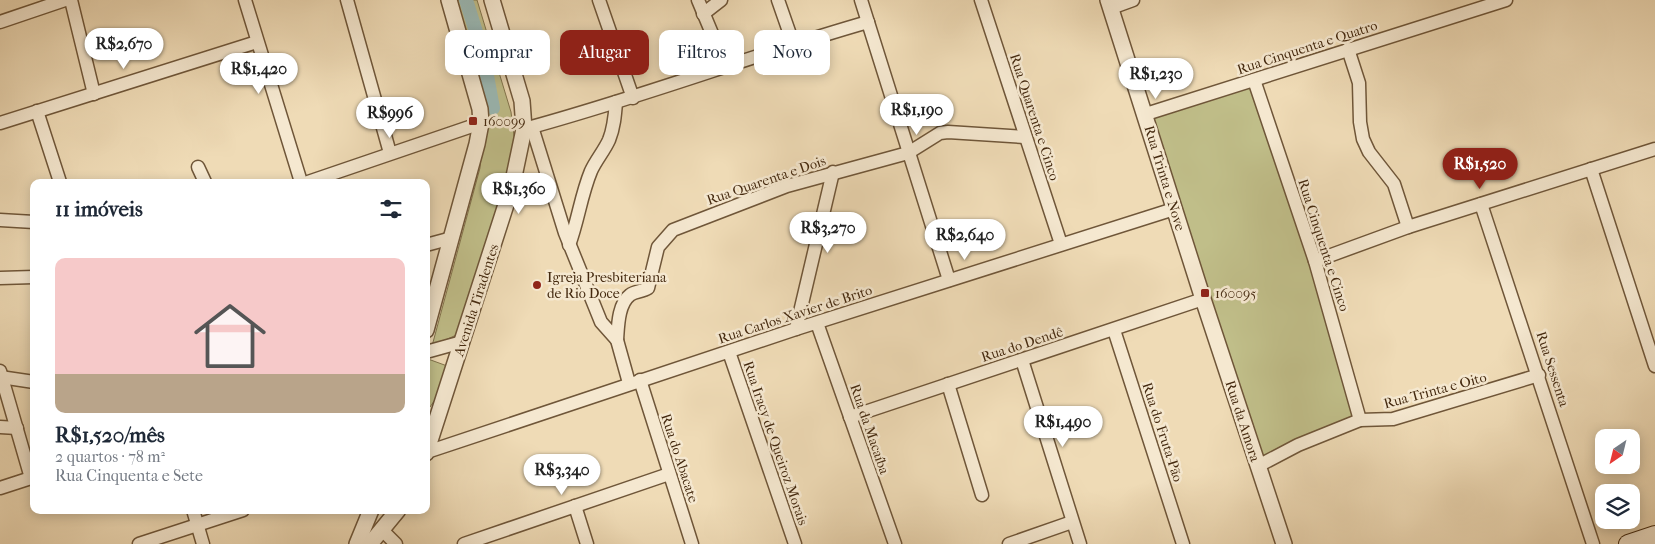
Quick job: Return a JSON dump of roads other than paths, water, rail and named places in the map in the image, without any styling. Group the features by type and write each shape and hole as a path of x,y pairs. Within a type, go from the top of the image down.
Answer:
{"main road":[{"path":"1628,544 1655,535"}],"street":[{"path":"0,22 65,0"},
{"path":"71,0 94,94"},
{"path":"347,0 390,153"},
{"path":"430,316 481,123 480,109 448,0"},
{"name":"Avenida Tiradentes","path":"430,441 512,186 528,128 522,101 492,0"},
{"path":"599,0 632,98"},
{"path":"698,0 710,30"},
{"path":"703,14 721,0"},
{"path":"778,0 788,30"},
{"path":"861,0 949,280"},
{"name":"Rua Quarenta e Cinco","path":"981,0 1061,244"},
{"path":"1110,4 1133,0"},
{"name":"Rua Cinquenta e Quatro","path":"1146,114 1506,0"},
{"path":"248,1 257,42 300,179"},
{"name":"Rua Trinta e Nove","path":"1110,4 1203,299"},
{"path":"830,33 868,22"},
{"path":"0,123 257,42"},
{"path":"1348,49 1359,84 1360,122 1363,139 1369,152 1394,184 1408,227"},
{"path":"617,340 601,322 570,245 528,128 632,98 702,75"},
{"name":"Rua Cinquenta e Cinco","path":"1254,80 1315,261 1360,420"},
{"path":"570,245 576,228 580,202 592,170 609,141 614,122 616,102"},
{"path":"37,111 59,179"},
{"path":"316,179 481,123"},
{"name":"Rua Quarenta e Dois","path":"617,340 619,319 626,299 634,293 648,288 658,247 674,230 787,186 908,153 940,133 1025,137"},
{"path":"1315,261 1408,227 1655,148"},
{"path":"198,167 204,179"},
{"path":"1591,169 1653,352 1655,366"},
{"path":"796,329 833,172"},
{"name":"Rua Sessenta","path":"1481,204 1594,544"},
{"name":"Rua Carlos Xavier de Brito","path":"430,451 796,329 1174,209"},
{"path":"0,220 30,222"},
{"path":"430,244 452,238"},
{"path":"0,278 30,277"},
{"name":"Rua do Dendê","path":"850,417 1203,299"},
{"name":"Rua da Amora","path":"1203,299 1284,544"},
{"name":"Rua da Macaíba","path":"817,323 895,544"},
{"name":"Rua do Fruta-Pão","path":"1114,330 1182,544"},
{"name":"Rua do Abacate","path":"617,340 669,474 692,544"},
{"path":"430,351 462,342"},
{"name":"Rua Iracy de Queiroz Morais","path":"729,352 795,544"},
{"path":"1022,360 1080,544"},
{"path":"30,381 1,375 30,472"},
{"name":"Rua Trinta e Oito","path":"1258,466 1298,445 1360,420 1393,419 1539,375"},
{"path":"948,384 982,495"},
{"path":"430,413 435,427"},
{"path":"0,427 16,428"},
{"path":"464,544 669,474"},
{"path":"0,488 30,479"},
{"path":"574,506 587,544"},
{"path":"194,514 203,544"},
{"path":"139,544 230,514"},
{"path":"356,544 369,514"},
{"path":"380,514 382,529 396,544"},
{"path":"370,544 395,514"},
{"path":"1009,544 1072,522"}],"waterway":[{"path":"466,0 483,54 493,108"}],"place":[{"name":"160099","path":"473,121"},
{"name":"Igreja Presbiteriana de Rio Doce","path":"537,285"},
{"name":"160095","path":"1205,293"}]}
